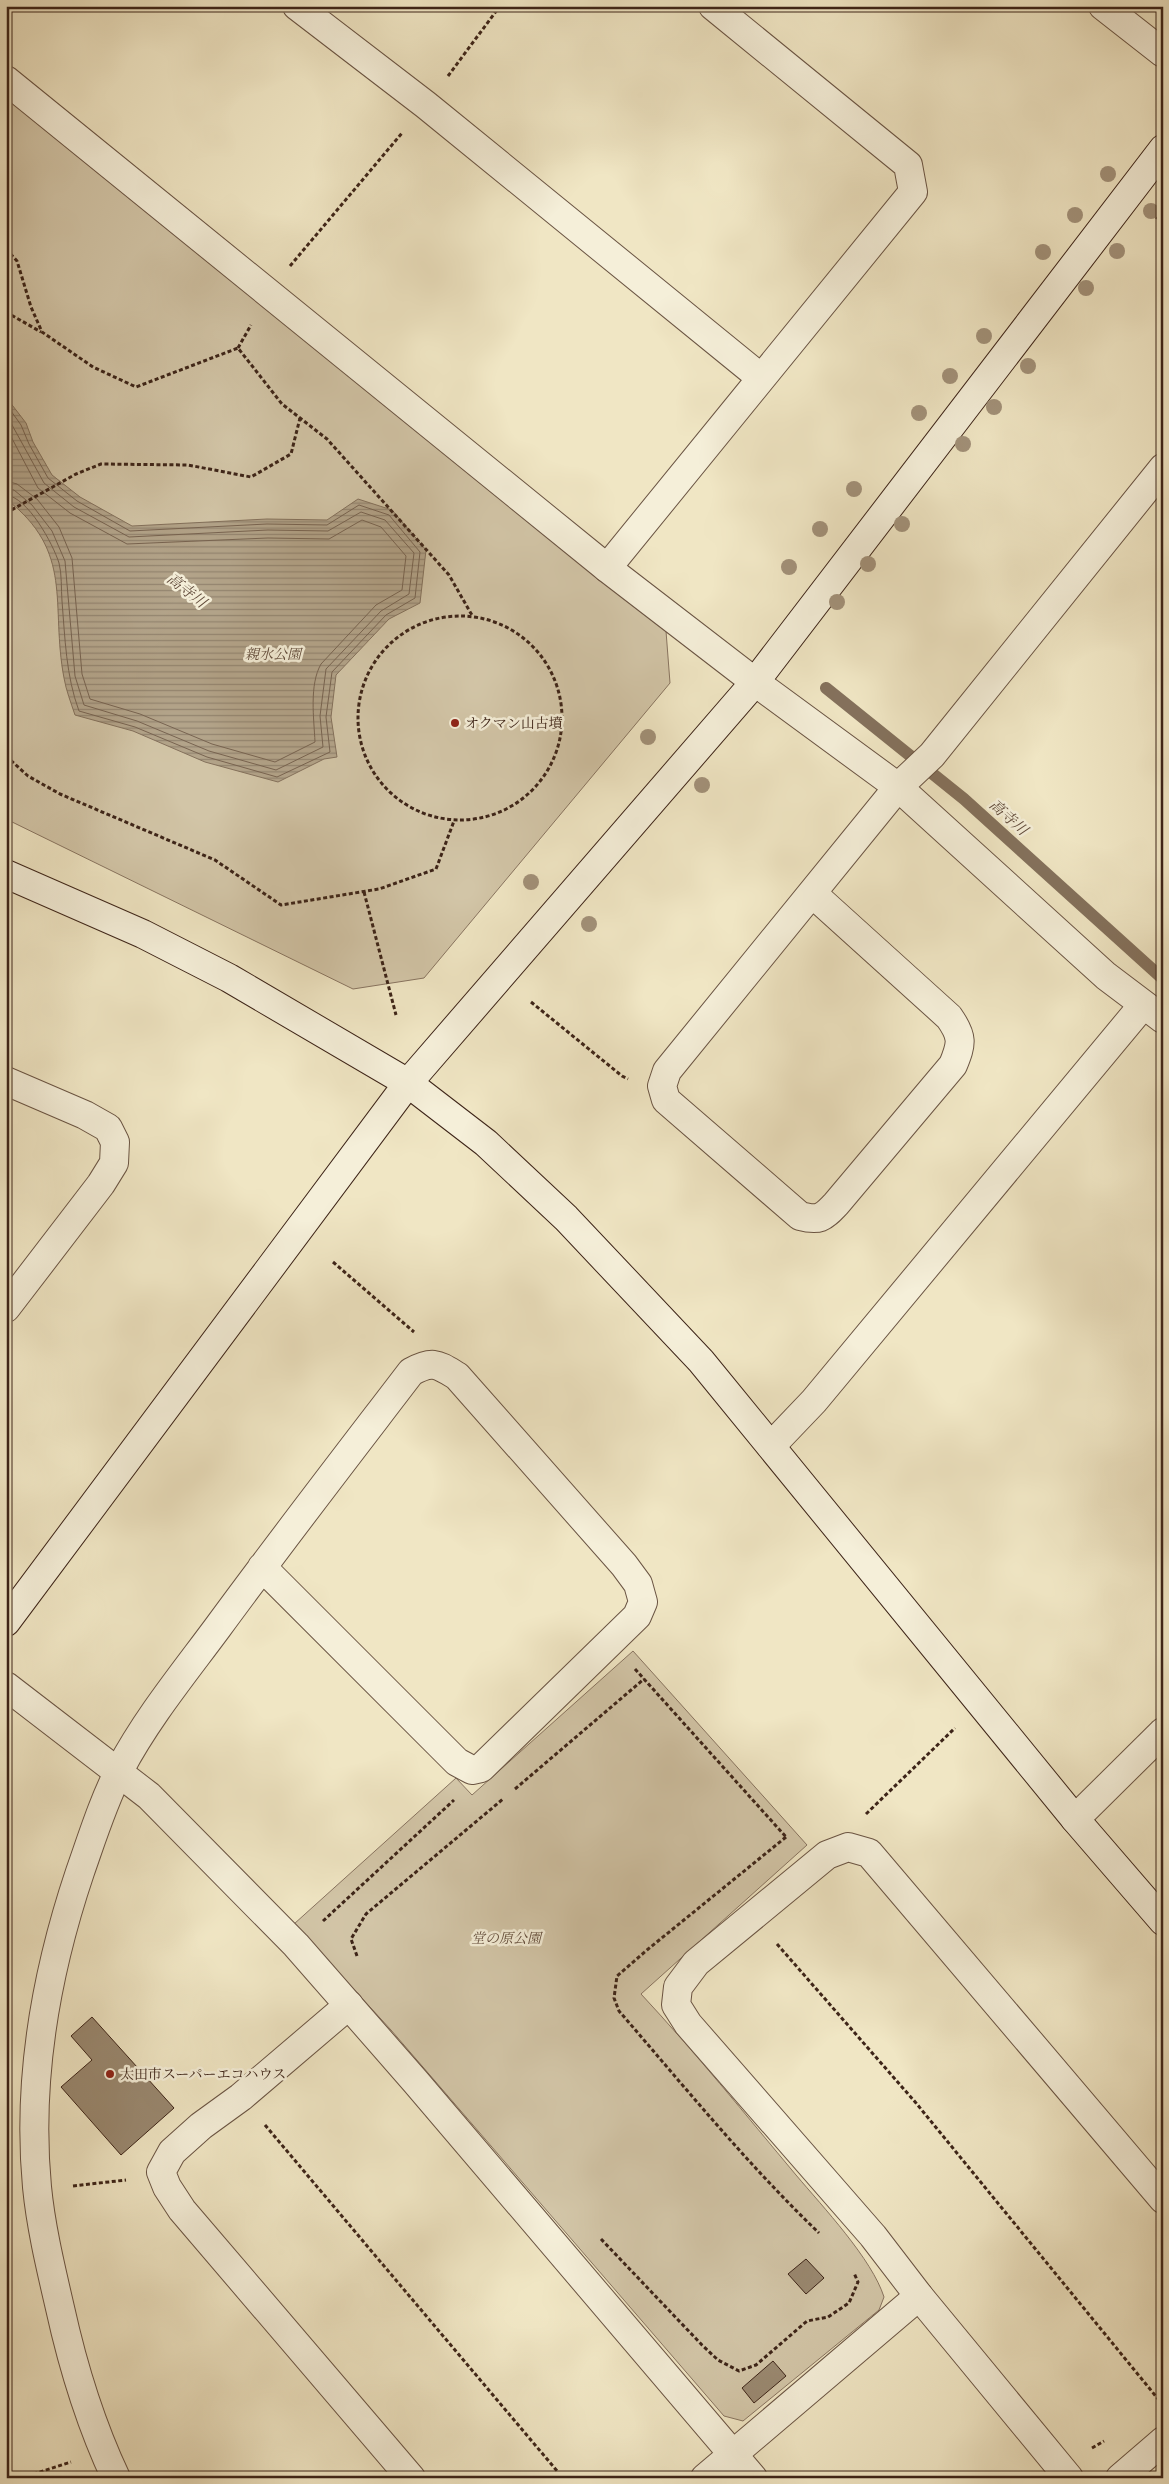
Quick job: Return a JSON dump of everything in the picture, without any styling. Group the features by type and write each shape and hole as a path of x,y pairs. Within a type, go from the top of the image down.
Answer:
{"street":[{"path":"297,6 426,105 760,377"},
{"path":"607,568 760,377 913,192 908,165 713,6"},
{"path":"1103,6 1163,54"},
{"path":"6,80 607,568 755,682 898,787 1106,976 1153,1012 820,1393 771,1446"},
{"path":"6,1622 408,1083 755,682 1163,149"},
{"path":"813,894 949,1017 960,1033 960,1048 953,1065 836,1204 825,1216 813,1220 800,1216 666,1100 662,1086 667,1070 813,894 898,787 932,755 1163,468"},
{"path":"6,874 143,934 230,978 408,1083 486,1144 566,1218 701,1361 1075,1819 1163,1921"},
{"path":"6,1081 85,1115 108,1128 115,1142 114,1163 101,1184 6,1308"},
{"path":"116,2478 98,2439 72,2360 49,2261 35,2158 37,2080 45,2001 61,1928 94,1832 119,1772 144,1727 262,1566 411,1372 426,1364 439,1365 457,1376 624,1565 638,1584 643,1602 637,1616 612,1643 481,1768 472,1770 457,1762 262,1566"},
{"path":"6,1686 149,1796 296,1945 735,2454 753,2478"},
{"path":"1075,1819 1163,1732"},
{"path":"1069,2478 872,2236 688,2024 676,2005 678,1987 696,1963 754,1917 811,1866 827,1856 848,1847 869,1853 892,1877 1163,2200"},
{"path":"349,2005 241,2097 201,2126 172,2152 162,2172 167,2187 182,2210 411,2478"},
{"path":"705,2478 919,2296"},
{"path":"1120,2478 1163,2441"}],"path":[{"path":"6,312 42,332 93,367 136,387 238,348 267,293 426,105 500,6"},
{"path":"1156,217 1163,222"},
{"path":"6,249 18,261 30,307 42,332"},
{"path":"238,348 282,404 327,439 449,575 473,617"},
{"path":"6,512 76,474 101,464 188,465 251,477 291,454 300,418"},
{"path":"446,617 473,617 493,622 511,630 540,655 556,683 562,716 559,744 548,770 533,790 512,806 489,817 454,821 435,818 412,809 392,795 374,774 363,750 358,723 362,688 369,671 379,655 392,641 409,629 427,621 446,617"},
{"path":"6,756 28,776 60,794 214,860 280,904 379,889 436,870 454,821"},
{"path":"364,892 396,1015"},
{"path":"531,1002 622,1076 635,1082 662,1086"},
{"path":"333,1262 422,1339 426,1364"},
{"path":"612,1643 811,1866"},
{"path":"360,1962 351,1940 366,1914 644,1679"},
{"path":"848,1847 859,1821 956,1727"},
{"path":"296,1945 466,1789 472,1770"},
{"path":"786,1837 646,1950 617,1976 614,1998 619,2011 691,2095 793,2208 820,2234"},
{"path":"773,1940 916,2103 1163,2405"},
{"path":"241,2097 563,2478"},
{"path":"64,2186 122,2181 162,2172"},
{"path":"597,2235 702,2345 718,2360 739,2371 756,2364 806,2320 828,2317 849,2303 858,2282 851,2268"},
{"path":"1088,2450 1105,2441"},
{"path":"21,2478 74,2460"}],"green space":[{"name":"親水公園","path":"6,98 666,631 670,683 424,978 353,989 6,819"},
{"name":"堂の原公園","path":"633,1651 807,1845 641,1994 846,2234 869,2266 884,2297 879,2310 743,2421 724,2416 391,2030 294,1924 456,1778 472,1795"}],"water":[{"path":"6,397 26,423 33,442 52,475 80,497 132,526 267,519 327,520 358,499 392,510 426,550 420,603 389,619 336,675 331,717 337,757 324,759 278,782 205,762 133,731 75,715 64,678 60,651 56,581 51,559 42,539 28,519 6,499"}],"building":[{"name":"太田市スーパーエコハウス","path":"92,2017 174,2108 121,2155 61,2087 92,2060 71,2036"},
{"path":"806,2259 824,2278 806,2294 788,2274"},
{"path":"773,2361 786,2376 754,2403 742,2388"}],"waterway":[{"name":"高寺川","path":"826,688 964,799 1163,979"}],"place":[{"name":"オクマン山古墳","path":"455,723"},
{"name":"太田市スーパーエコハウス","path":"110,2074"}]}
